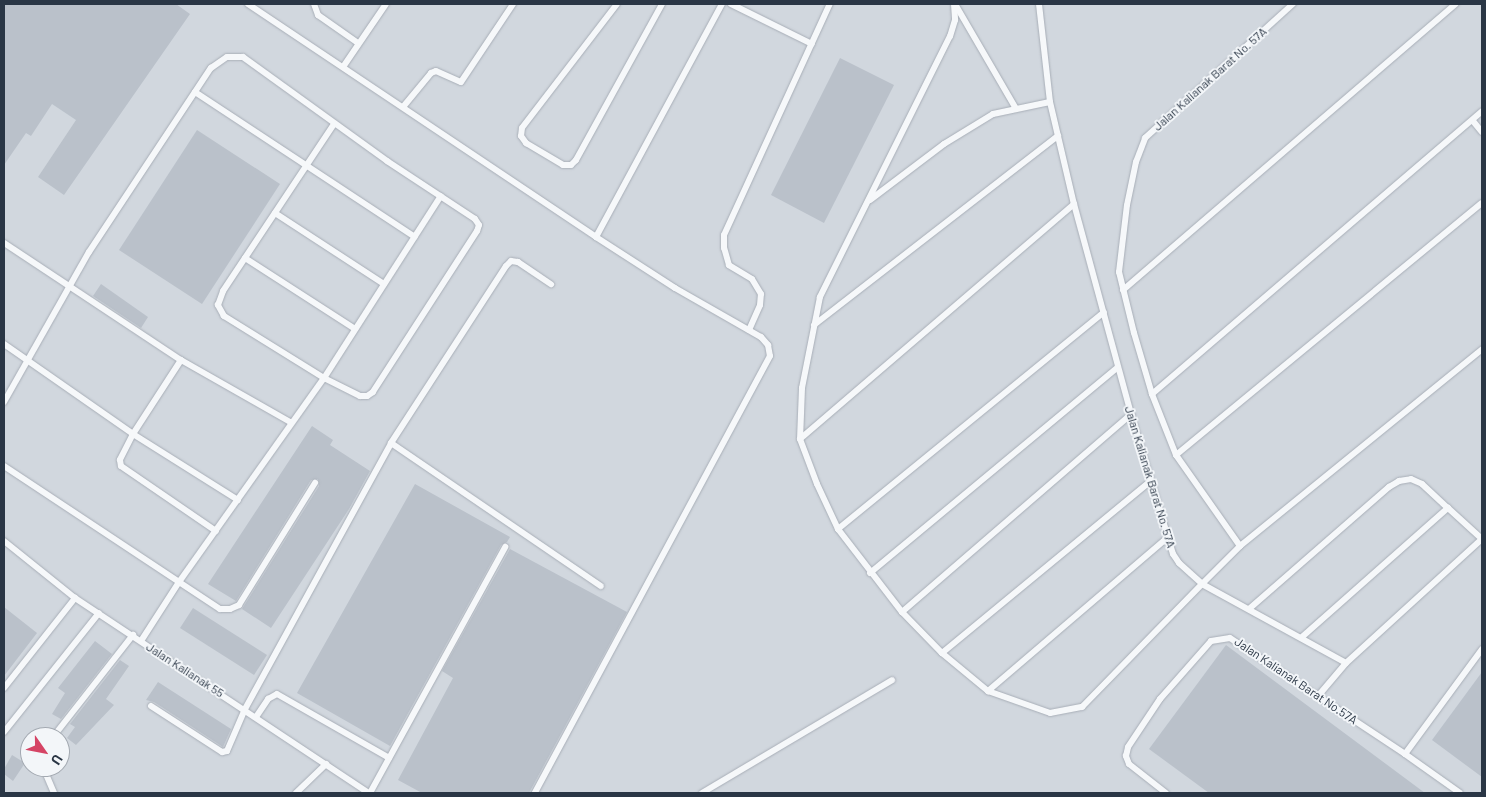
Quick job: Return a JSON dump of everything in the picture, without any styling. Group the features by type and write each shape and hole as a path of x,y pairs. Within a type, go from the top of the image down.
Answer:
{"lane":[{"path":"248,4 596,237 675,288 761,337 768,345 770,356 535,793"},
{"path":"314,4 318,15 358,43"},
{"path":"343,67 386,4"},
{"path":"402,107 431,73 436,70 462,82 513,4"},
{"path":"617,4 522,128 521,136 526,143 563,165 571,165 576,160 662,4"},
{"path":"596,237 722,4"},
{"path":"731,4 812,44"},
{"path":"749,330 760,305 761,294 752,279 729,265 724,248 724,235 830,4"},
{"path":"954,4 1016,109"},
{"path":"954,4 955,20 950,36 869,201 834,265 820,297 802,388 800,439 817,484 838,529 870,573 902,612 942,653 988,691 1050,713 1082,707 1240,546 1482,349"},
{"name":"Jalan Kalianak Barat No. 57A","path":"1039,4 1050,102 1074,204 1131,414 1168,537 1179,563 1202,584 1302,636 1346,662"},
{"name":"Jalan Kalianak Barat No. 57A","path":"1240,546 1176,455 1152,394 1119,272 1127,205 1136,162 1144,138 1293,4"},
{"path":"1123,290 1456,4"},
{"path":"4,402 70,286 195,92 211,68 227,56 243,57 334,124 442,196 475,219 479,224 478,231 373,392 367,396 360,396 324,378 224,316 218,305 223,291 334,124"},
{"path":"195,92 306,167 415,237"},
{"path":"869,201 944,144 993,114 1050,102"},
{"path":"1152,394 1482,112"},
{"path":"1473,121 1482,132"},
{"path":"814,326 1058,136"},
{"path":"141,640 290,422 324,378 442,196"},
{"path":"1176,455 1482,203"},
{"path":"800,439 1074,204"},
{"path":"275,214 384,284"},
{"path":"4,243 181,360 290,422"},
{"path":"245,258 355,329"},
{"path":"151,706 225,752 245,709 391,443 506,266 511,261 518,262 550,284"},
{"path":"838,529 1104,312"},
{"path":"4,344 27,362 133,434 238,500"},
{"path":"181,360 133,434 120,460 121,466 216,531"},
{"path":"870,573 1118,367"},
{"path":"902,612 1131,414"},
{"path":"391,443 601,586"},
{"path":"4,466 220,609 230,609 240,605 315,483"},
{"path":"1249,609 1399,481 1411,479 1422,484 1482,539 1346,662 1318,696"},
{"path":"942,653 1151,481"},
{"path":"1302,636 1448,508"},
{"path":"988,691 1168,537"},
{"name":"Jalan Kalianak 55","path":"4,541 75,598 370,793"},
{"path":"370,793 505,547"},
{"path":"4,688 75,598"},
{"path":"4,732 99,613"},
{"path":"61,727 133,636"},
{"name":"Jalan Kalianak Barat No.57A","path":"1166,793 1129,764 1126,756 1128,747 1160,699 1211,641 1230,638 1405,754"},
{"path":"1460,793 1405,754 1482,649"},
{"path":"702,793 892,680"},
{"path":"256,717 268,699 277,694 389,758"},
{"path":"296,793 326,764"},
{"path":"47,777 54,793"}],"shaded area":[{"path":"4,4 1482,4 1482,793 4,793"}],"building":[{"path":"4,4 176,4 190,14 64,195 38,177 76,120 52,104 31,136 26,133 4,165"},
{"path":"840,58 894,85 824,223 771,195"},
{"path":"197,130 280,184 202,304 119,250"},
{"path":"101,284 148,317 141,328 93,296"},
{"path":"312,426 333,440 330,445 370,471 349,509 271,628 242,609 319,486 318,479 311,480 236,601 208,584"},
{"path":"415,484 510,537 507,542 501,545 390,746 297,693"},
{"path":"510,549 627,612 529,793 422,793 398,780 453,678 442,671"},
{"path":"4,607 37,633 4,676"},
{"path":"193,608 267,655 254,675 180,628"},
{"path":"95,641 112,654 61,719 52,714 65,693 58,688"},
{"path":"1226,645 1425,793 1209,793 1149,749"},
{"path":"120,660 129,666 106,699 114,705 76,745 70,740 70,734 75,727 70,724"},
{"path":"1482,672 1482,777 1432,740"},
{"path":"158,682 231,729 223,747 154,702 146,700"},
{"path":"12,755 20,760 20,770 13,781 4,774 4,769"}]}
